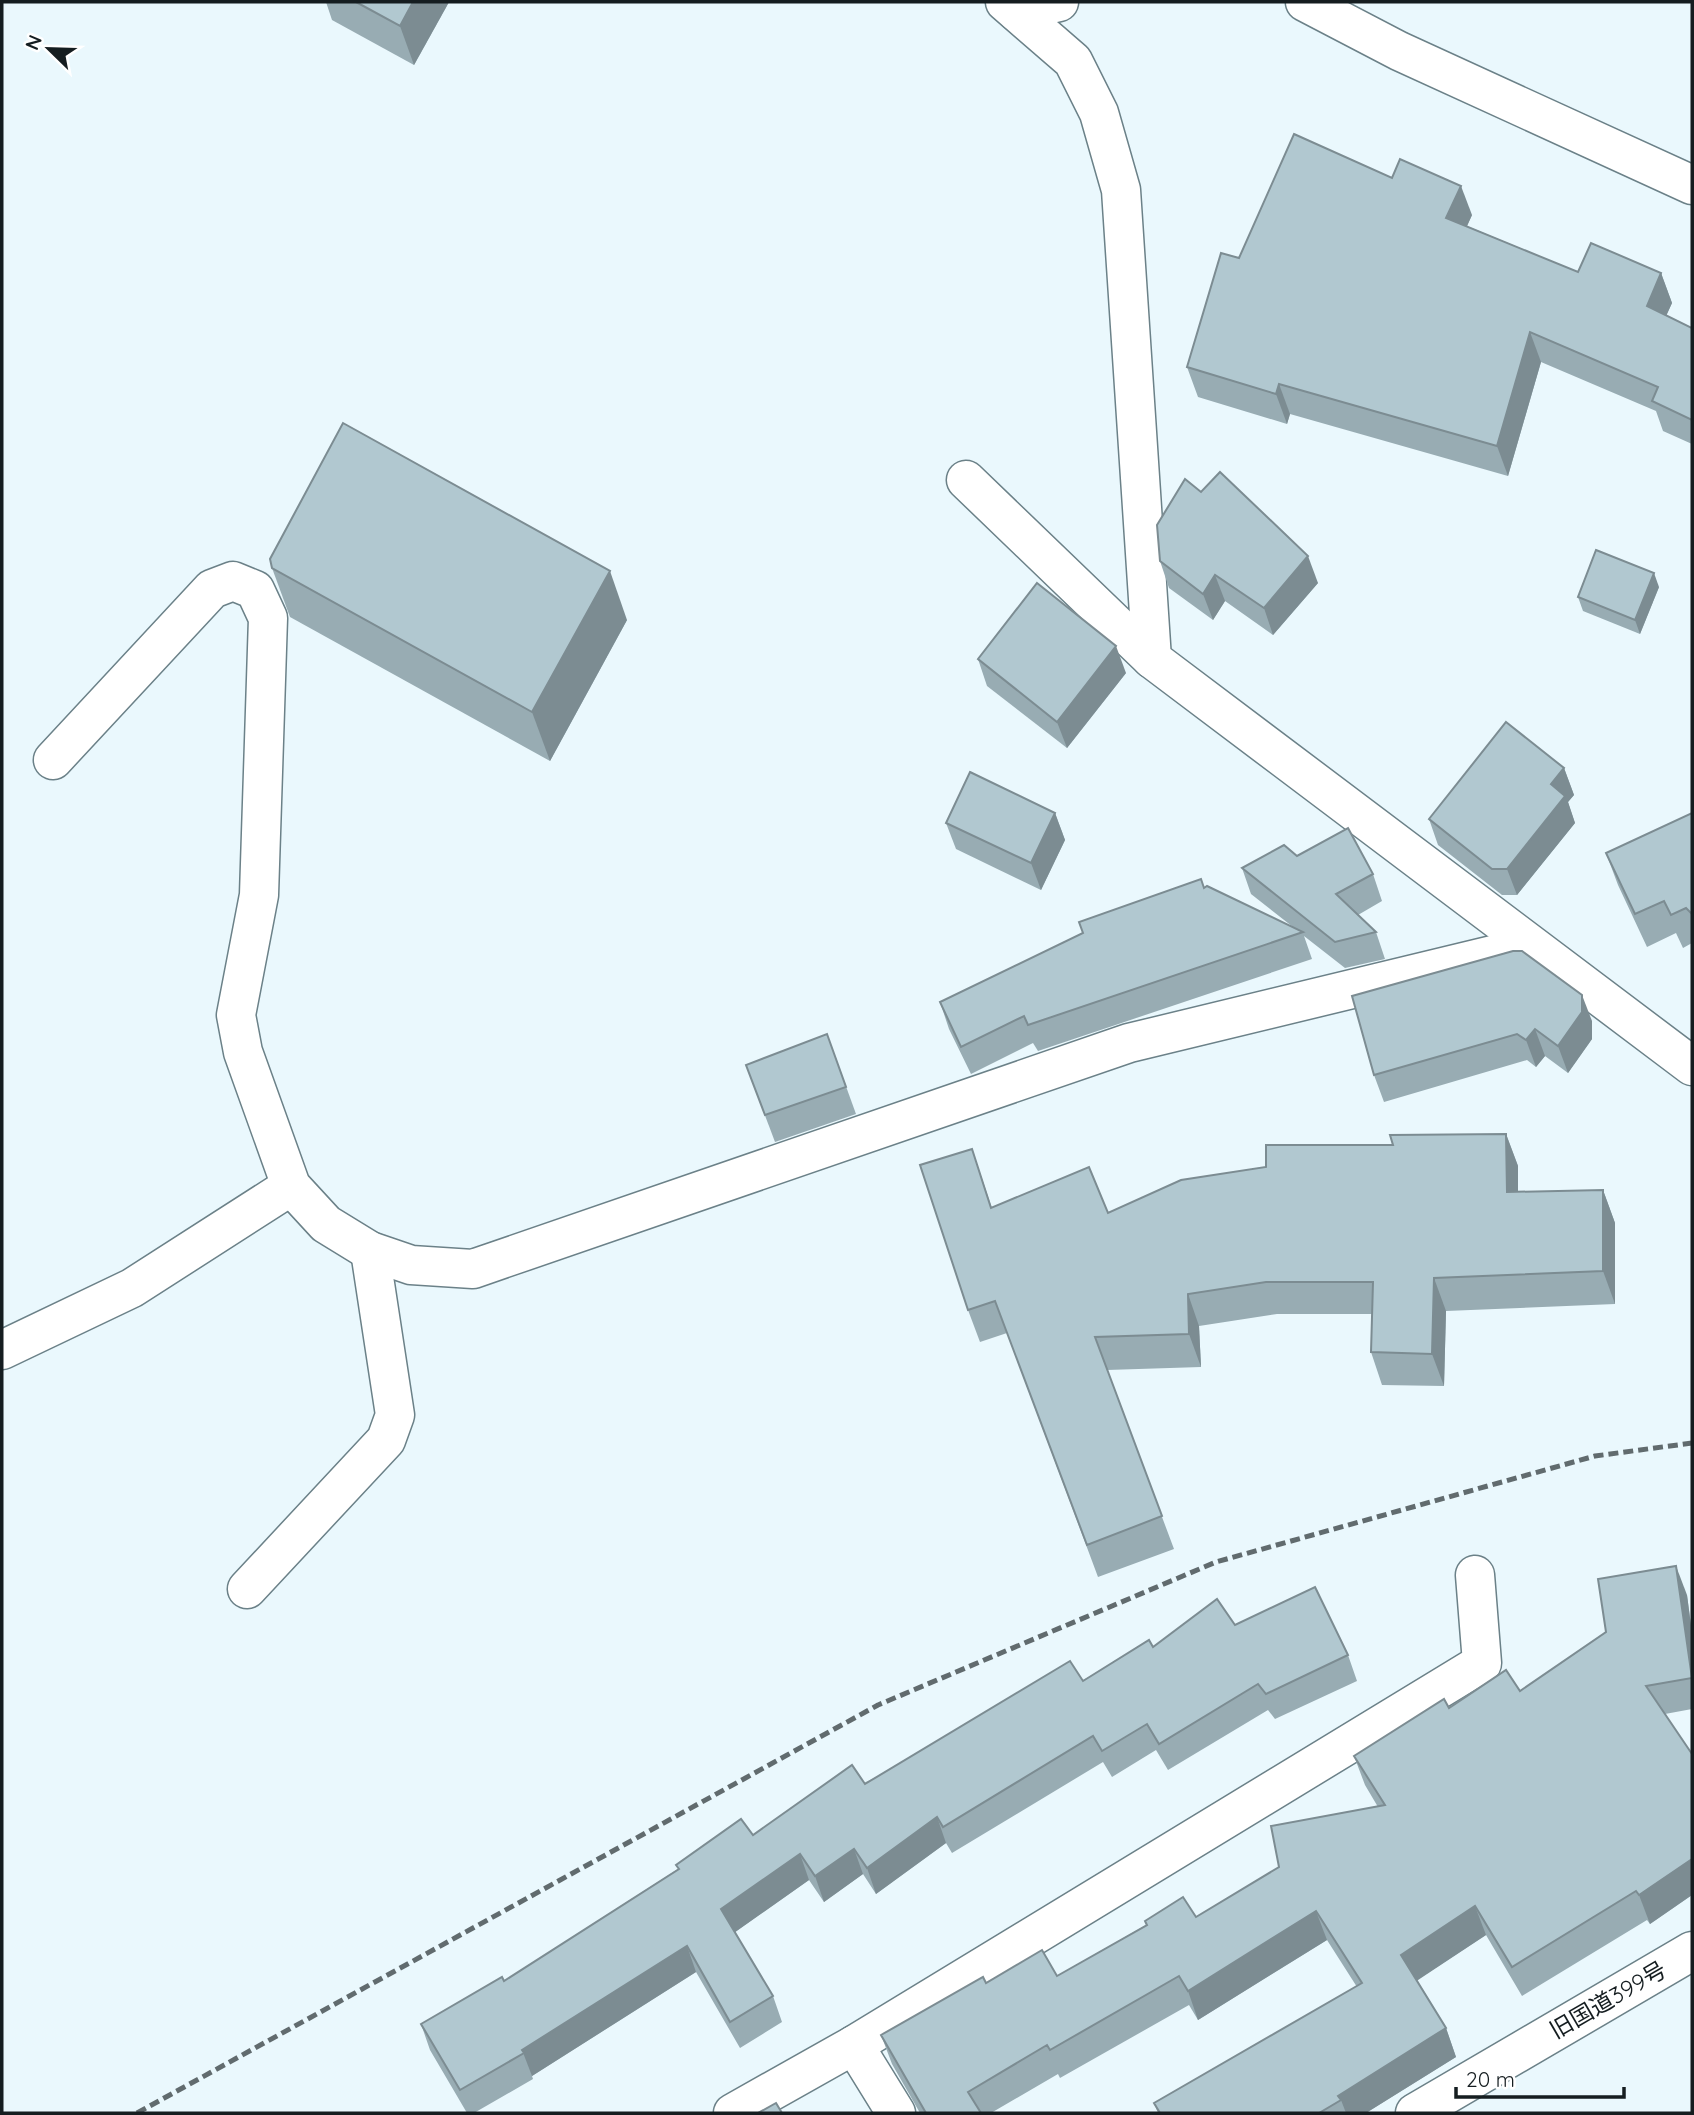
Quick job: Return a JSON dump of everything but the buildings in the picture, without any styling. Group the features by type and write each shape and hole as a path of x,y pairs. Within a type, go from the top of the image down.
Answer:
{"street":[{"path":"1011,7 1059,2"},
{"path":"1305,2 1399,51 1692,185"},
{"path":"1011,7 1073,61 1099,113 1121,190 1152,659"},
{"path":"966,480 1152,659 1692,1066"},
{"path":"53,760 212,589 233,580 255,590 268,618 259,895 236,1015 243,1052 291,1186 326,1224 370,1251 411,1265 473,1269 1129,1043 1530,946"},
{"path":"2,1350 132,1288 291,1186"},
{"path":"247,1590 386,1440 395,1415 370,1251"},
{"path":"733,2113 854,2045 1482,1663 1475,1575"},
{"name":"旧国道399号","path":"1415,2113 1692,1951"},
{"path":"854,2045 896,2113"}],"railway":[{"path":"137,2113 878,1705 1216,1562 1595,1456 1692,1443"}]}
